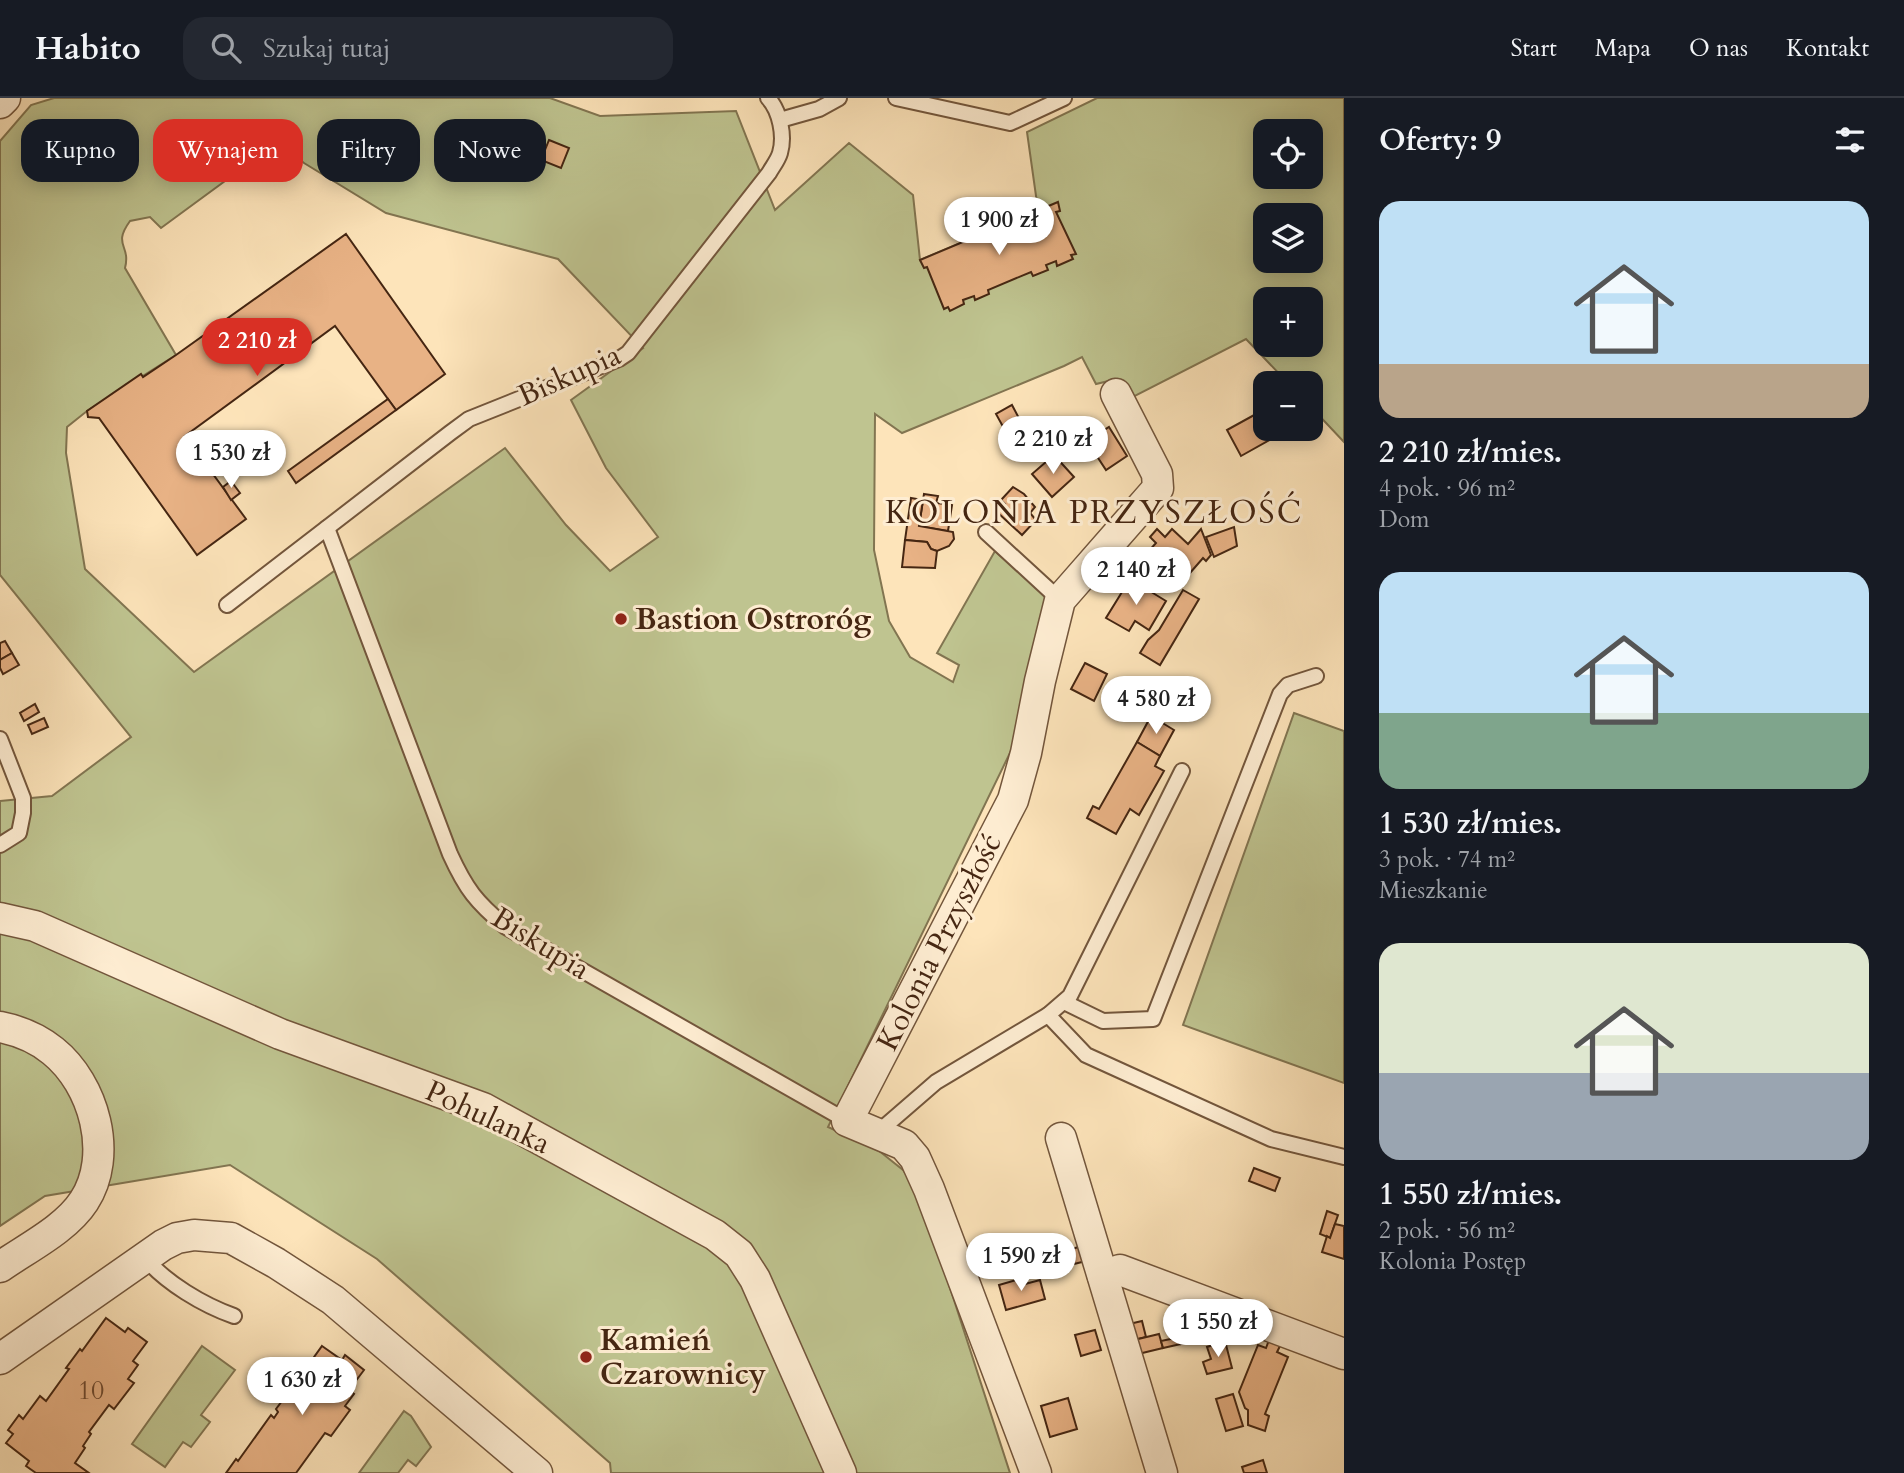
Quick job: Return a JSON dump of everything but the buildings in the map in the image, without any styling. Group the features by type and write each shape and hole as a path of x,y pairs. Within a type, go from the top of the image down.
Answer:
{"street":[{"path":"0,103 5,98"},
{"name":"Kolonia Przyszłość","path":"847,1121 1013,800 1026,753 1059,600 1158,488 1157,474 1116,394"},
{"name":"Pohulanka","path":"0,918 35,926 280,1034 483,1108 715,1235 739,1254 755,1279 841,1473"},
{"path":"0,1027 36,1038 55,1052 70,1069 94,1114 100,1141 97,1171 86,1200 70,1219 0,1267"},
{"path":"847,1121 904,1145 915,1158 1036,1473"},
{"path":"1061,1138 1161,1473"},
{"path":"0,1359 177,1238 194,1235 231,1238 332,1300 537,1473"},
{"path":"1103,1276 1120,1270 1344,1354"}],"lane":[{"name":"Biskupia","path":"227,605 469,419 628,353 780,155 783,140 780,120 768,98"},
{"path":"780,120 819,109 839,98"},
{"path":"896,98 1010,123 1064,98"},
{"name":"Biskupia","path":"327,528 450,854 462,881 481,906 506,927 847,1121"},
{"path":"986,532 1059,600"},
{"path":"1064,1002 1103,1021 1153,1019 1280,694 1288,685 1316,676"},
{"path":"0,739 23,798 23,813 19,833 0,845"},
{"path":"876,1133 936,1082 1048,1015 1070,996 1182,771"},
{"path":"1048,1015 1086,1055 1272,1139 1344,1157"},
{"path":"145,1258 155,1270 209,1307 234,1316"}],"green space":[{"path":"54,98 550,98 600,116 736,111 775,210 849,143 913,195 920,260 1038,210 1027,132 1097,98 1344,98 1344,442 1323,420 1323,371 1277,371 1263,357 1323,357 1323,287 1253,287 1253,346 1246,339 1127,400 1117,379 1096,384 1082,357 902,433 875,414 874,550 889,621 910,657 953,682 959,665 937,653 995,551 1047,596 1026,720 828,1127 878,1150 903,1170 919,1192 1010,1473 611,1473 610,1463 377,1259 230,1165 45,1196 0,1226 0,801 52,796 131,737 0,575 0,141 31,105","holes":["153,119 303,119 303,162 317,171 317,119 420,119 420,182 335,182 386,213 558,259 643,348 571,400 606,468 658,537 610,571 566,525 505,448 194,672 85,569 66,453 67,427 87,411 176,355 125,268 126,254 122,236 130,221 150,217 161,228 224,182 153,182"]},
{"path":"1294,713 1344,731 1344,1083 1183,1025"},
{"path":"202,1346 235,1370 201,1415 210,1422 191,1447 183,1442 165,1467 132,1444"},
{"path":"404,1411 411,1416 431,1447 416,1466 408,1460 398,1473 359,1473"}],"place":[{"name":"Bastion Ostroróg","path":"621,619"},
{"name":"Kamień Czarownicy","path":"586,1357"}],"district":[{"name":"KOLONIA PRZYSZŁOŚĆ","path":"1094,512"}]}
